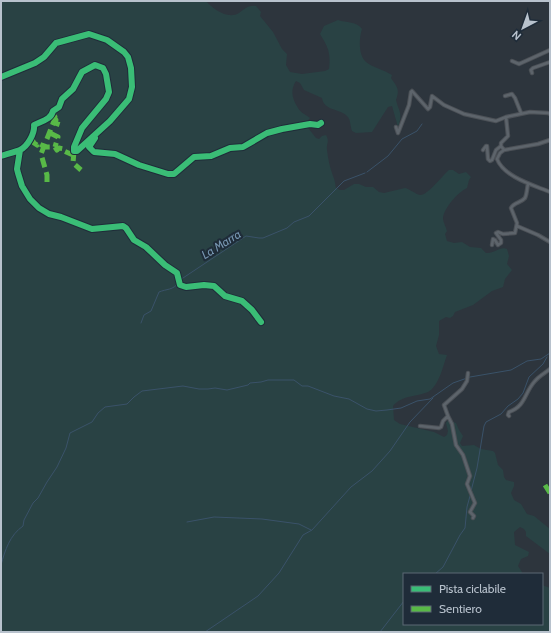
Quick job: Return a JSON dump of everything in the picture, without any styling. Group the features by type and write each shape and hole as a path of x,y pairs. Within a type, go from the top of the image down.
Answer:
{"street":[{"path":"1,77 30,66 44,57 56,43 89,34 107,40 118,47 128,57 131,68 132,88 129,99 99,132 77,151 74,151 74,147 82,128 106,98 109,92 106,74 103,68 95,65 85,70 82,72 73,89 62,99 59,107 53,111 52,115 48,119 34,125 35,130 30,139 20,150 1,156"},
{"path":"512,61 519,64 550,50"},
{"path":"532,73 531,70 533,68 550,62"},
{"path":"396,127 398,133 409,105 410,92 412,92 428,109 430,107 432,96 444,105 464,114 496,121 521,113 542,112 550,114"},
{"path":"505,96 512,94 521,113"},
{"path":"483,150 487,146 488,159 491,161 496,150 508,136 506,117"},
{"path":"99,132 89,147 91,150 116,154 139,165 168,174 174,174 194,157 211,156 230,148 243,148 267,133 310,124 318,125 321,123"},
{"path":"550,140 538,144 504,150 496,159 498,164 517,179 550,192"},
{"path":"501,146 504,150"},
{"path":"20,150 17,169 22,186 30,199 39,208 49,214 92,229 123,226 134,240 177,273 180,285 186,287 204,285 214,286 225,296 242,301 252,310 261,322"},
{"path":"492,245 493,239 498,245 501,243 496,233 514,234 517,226 516,219 511,208 514,203 523,200 528,184"},
{"path":"517,226 550,242"},
{"path":"509,416 509,412 521,405 524,397 535,380 550,369"},
{"path":"468,376 462,389 444,405 452,424 456,445 463,455 470,476 467,484 475,503 470,512 474,516 473,518"},
{"path":"420,426 439,428 448,416"}],"green space":[{"path":"1,1 206,1 221,13 230,15 235,15 249,7 256,6 261,12 260,16 273,32 282,49 287,54 286,65 290,72 302,74 325,71 329,69 330,59 328,50 320,34 324,26 338,20 354,23 360,26 362,29 360,37 360,51 363,59 369,64 392,75 391,78 397,88 398,93 396,100 400,115 398,127 392,106 388,107 372,132 356,133 352,131 350,121 344,113 329,107 323,102 322,98 304,90 300,83 296,81 292,91 294,101 299,109 310,118 305,124 316,138 319,139 326,135 327,137 328,157 336,188 344,190 354,184 359,184 366,187 373,187 379,192 384,193 405,188 420,195 431,189 449,170 453,170 459,174 466,172 471,177 467,188 452,201 444,214 443,220 447,231 445,234 447,241 454,243 462,242 470,247 481,248 486,253 502,248 507,249 509,256 507,264 512,270 505,279 503,287 492,291 473,305 455,312 450,318 446,317 439,321 439,335 436,346 439,354 447,355 438,381 428,392 405,398 397,402 393,406 394,420 400,424 434,432 444,437 447,435 448,431 446,423 448,420 456,423 463,436 460,443 462,446 474,445 481,449 493,451 495,453 498,465 503,470 506,480 514,482 511,493 514,500 521,504 527,514 534,516 550,529 550,554 526,536 524,529 520,527 514,532 515,545 529,552 528,556 521,559 518,566 522,573 403,573 403,625 543,625 543,585 550,588 550,632 1,632"}],"waterway":[{"path":"367,172 388,156 402,139 417,131 422,124"},
{"name":"La Marra","path":"180,280 246,236 263,238 287,228 294,222 309,216 344,181 365,173"},
{"name":"La Marra","path":"141,323 144,315 151,311 159,292 172,288 178,283"},
{"path":"1,565 6,548 11,538 23,526 24,520 33,503 38,498 57,467 66,448 70,433 92,422 98,413 105,407 127,404 142,391 183,386 199,389 215,388 227,390 248,385 250,383 268,380 294,380 302,386 308,386 334,396 349,399 367,409 376,411 387,410 401,408 417,401 430,399 453,383 470,377 511,370 527,361 541,359 550,353"},
{"path":"471,491 486,422 501,414 508,406 518,399 523,393 529,377 543,364 547,357"},
{"path":"205,632 258,596 279,573 303,535 312,530 351,487 372,471 390,451 410,422 433,398"},
{"path":"436,573 443,567 465,528 467,507 470,496"},
{"path":"187,522 214,517 262,519 299,524 311,530"},
{"path":"380,632 403,602"}],"marked path":[{"path":"47,182 47,175 41,154 54,121 55,117 53,112"},
{"path":"54,120 56,120 55,123 64,126"},
{"path":"50,133 58,137 55,147"},
{"path":"31,138 37,145 37,143 46,147 55,147 57,150 59,148 64,149 64,151 73,155"},
{"path":"74,151 73,163 81,170"},
{"path":"545,485 550,493"}],"cycle path":[{"path":"1,77 35,63 44,57 56,43 89,34 107,40 124,52 128,57 131,68 132,87 129,99 110,121 77,151 74,151 74,147 82,128 106,99 109,92 106,74 103,68 95,65 82,72 73,89 62,99 59,107 53,111 50,116 34,125 32,135 26,146 20,150 1,156"},
{"path":"95,138 89,147 94,152 115,154 139,165 168,174 174,174 194,157 211,156 230,148 243,147 267,133 310,124 318,125 321,123"},
{"path":"20,150 17,169 22,186 30,199 39,208 49,214 92,229 123,226 134,240 146,247 165,265 177,273 180,285 186,287 204,285 214,286 225,296 242,301 252,310 261,322"}]}
